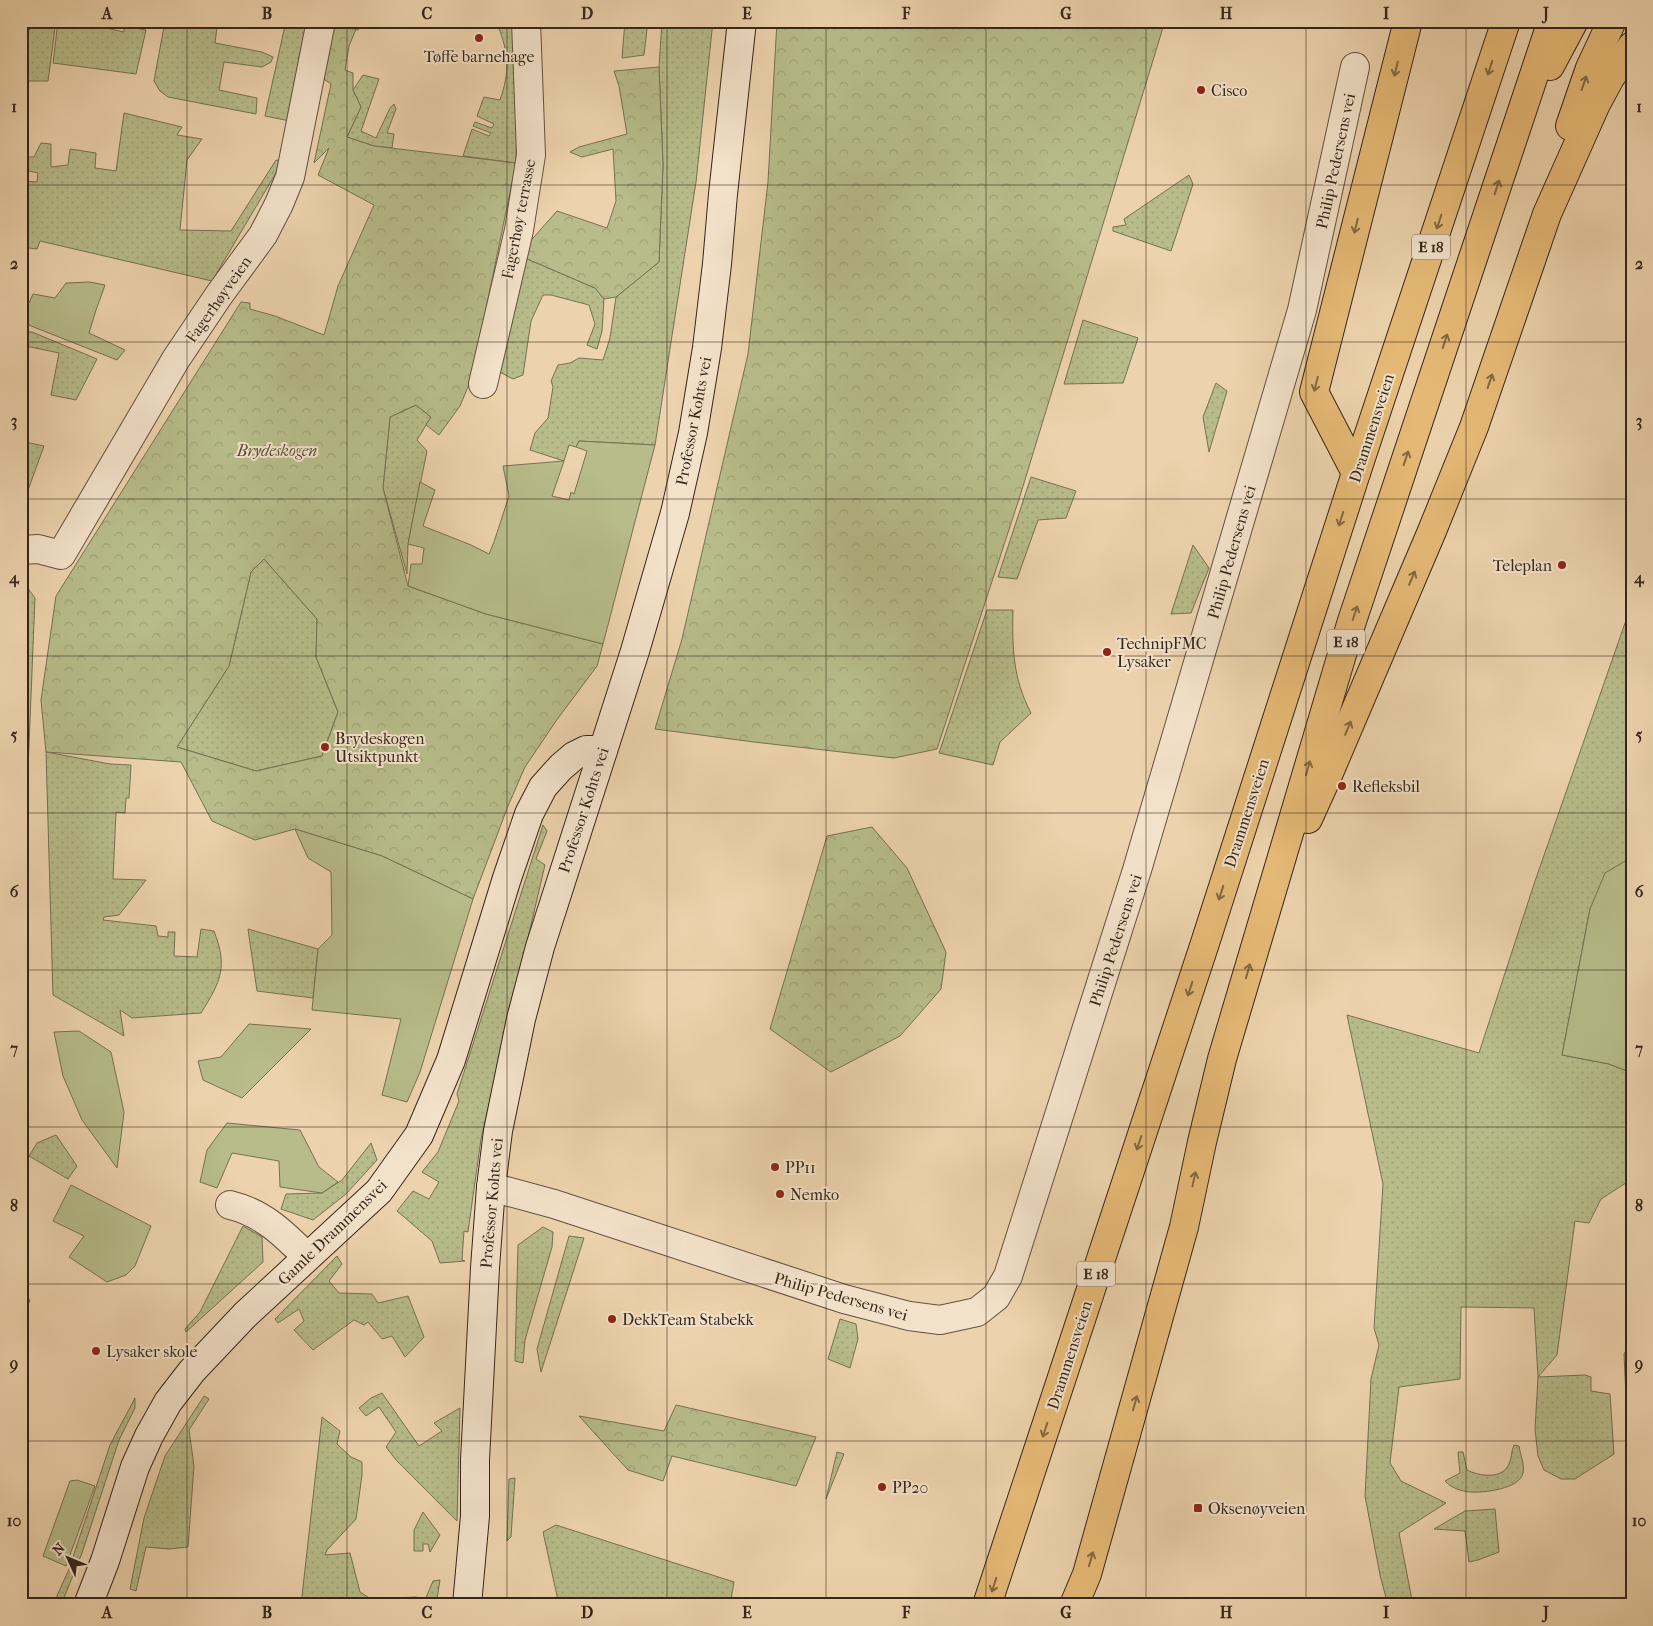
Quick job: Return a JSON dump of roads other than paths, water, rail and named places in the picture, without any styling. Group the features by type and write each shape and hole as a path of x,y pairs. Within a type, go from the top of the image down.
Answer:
{"highway":[{"path":"1356,472 1314,392 1408,21"},
{"name":"Drammensveien","path":"987,1605 1206,942 1356,472 1506,21"},
{"name":"E 18","path":"1074,1605 1087,1574 1181,1236 1222,1059 1351,624 1552,21"},
{"name":"E 18","path":"1515,131 1574,21"},
{"name":"E 18","path":"1548,214 1562,150 1590,68 1612,21"},
{"name":"E 18","path":"1270,899 1328,775 1432,531 1474,427 1548,214 1578,142 1610,78 1632,46"}],"street":[{"name":"Fagerhøyveien","path":"21,550 38,550 61,555 176,359 263,235 290,177 321,21"},
{"name":"Fagerhøy terrasse","path":"483,384 519,230 531,155 526,21"},
{"name":"Professor Kohts vei","path":"467,1605 475,1516 475,1460 491,1187 506,1089 521,1019 540,947 635,651 672,522 694,433 717,264 742,21"},
{"name":"Philip Pedersens vei","path":"491,1187 554,1204 844,1300 901,1314 940,1320 977,1312 996,1297 1008,1276 1125,912 1300,320 1355,67"},
{"name":"Gamle Drammensvei","path":"88,1605 105,1561 135,1466 168,1402 192,1371 218,1343 379,1191 419,1135 451,1060 507,878 529,814 543,787 561,767 574,756 586,750 602,750"},
{"path":"230,1205 244,1208 276,1227 307,1258"}],"place":[{"name":"Tøffe barnehage","path":"479,38"},
{"name":"Cisco","path":"1201,90"},
{"name":"Teleplan","path":"1562,565"},
{"name":"TechnipFMC Lysaker","path":"1107,652"},
{"name":"Brydeskogen Utsiktpunkt","path":"325,747"},
{"name":"Refleksbil","path":"1342,786"},
{"name":"PP11","path":"775,1167"},
{"name":"Nemko","path":"780,1194"},
{"name":"DekkTeam Stabekk","path":"612,1319"},
{"name":"Lysaker skole","path":"96,1351"},
{"name":"PP20","path":"882,1487"},
{"name":"Oksenøyveien","path":"1198,1508"}],"park label":[{"name":"Brydeskogen","path":"277,450"}]}
